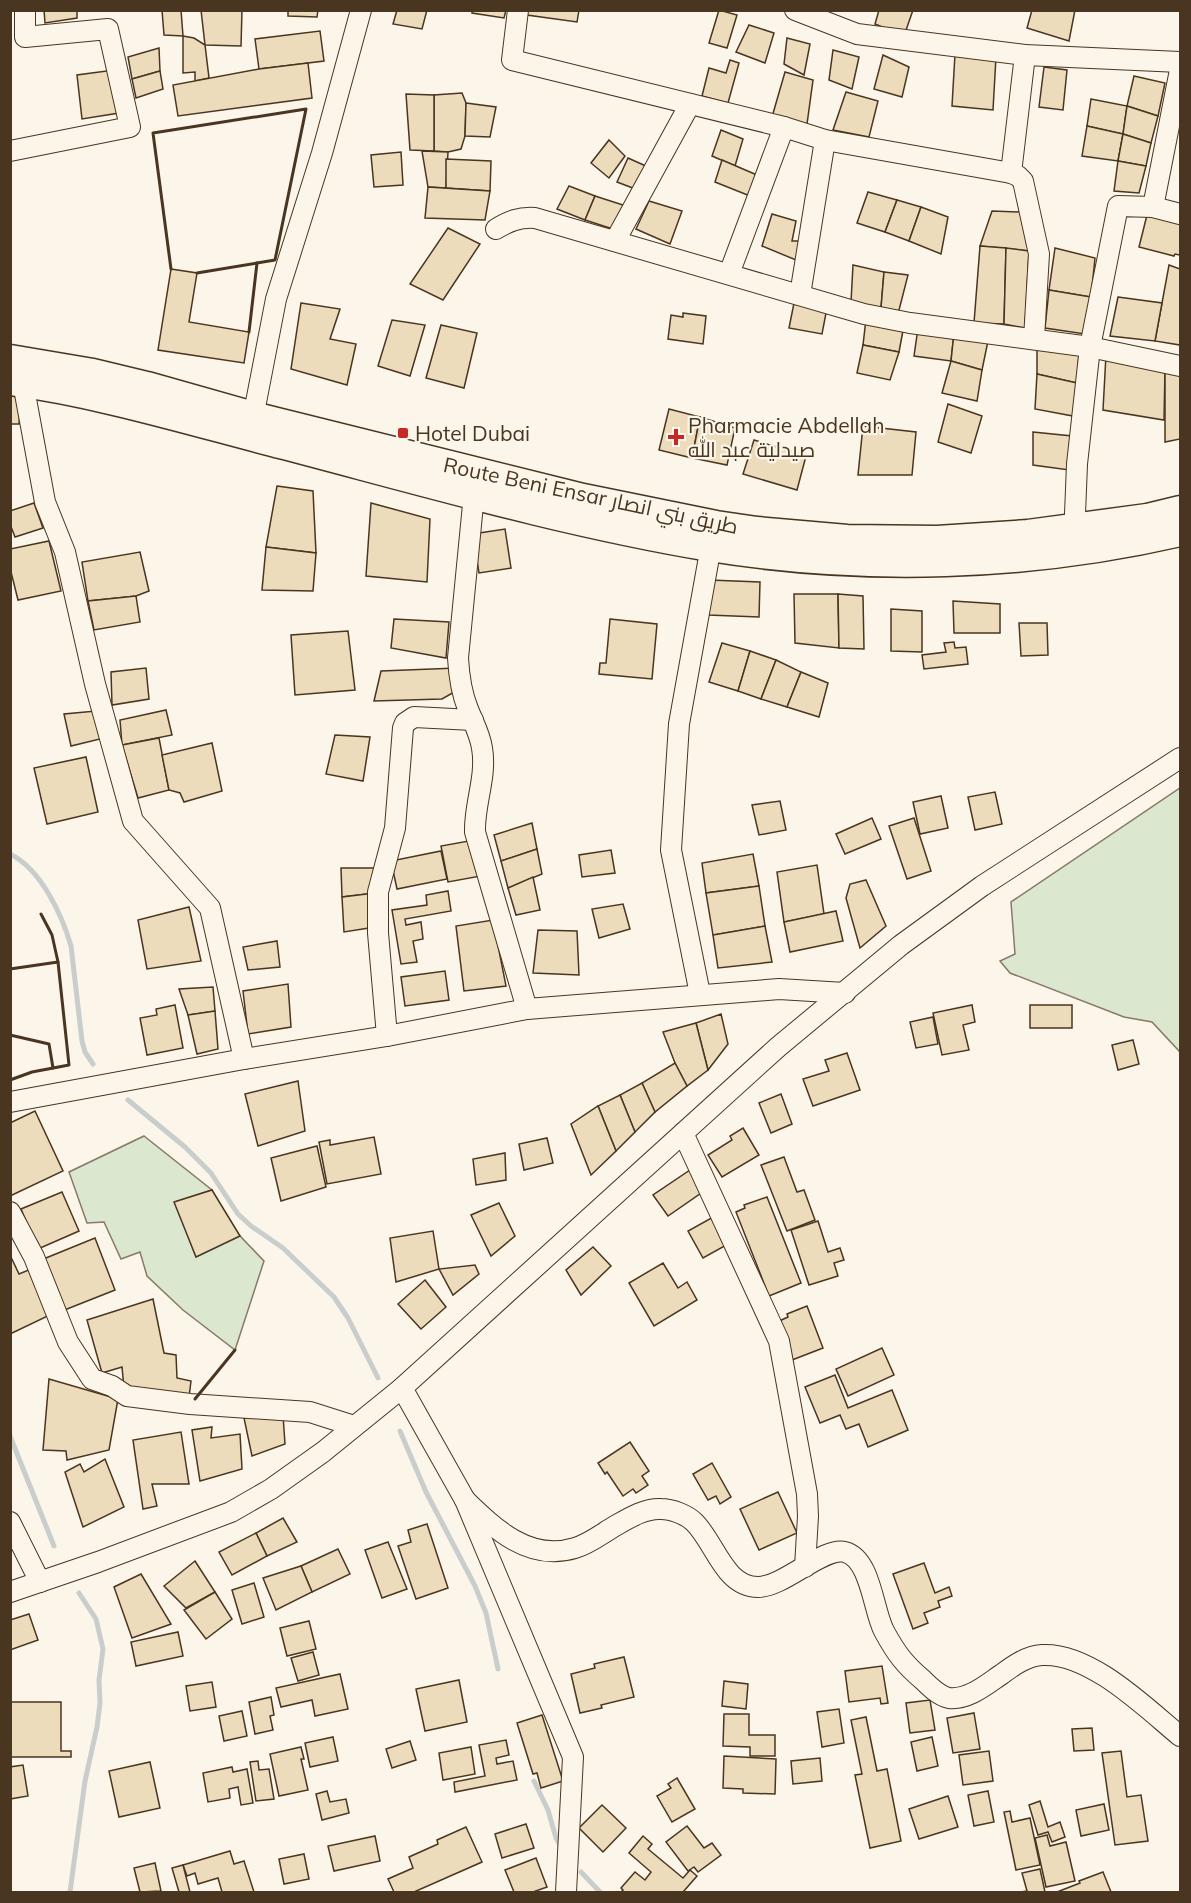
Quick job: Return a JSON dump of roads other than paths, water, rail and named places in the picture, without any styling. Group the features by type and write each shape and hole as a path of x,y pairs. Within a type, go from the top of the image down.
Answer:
{"highway":[{"name":"Route Beni Ensar طريق بني انصار","path":"15,370 141,407 251,426 475,483 570,519 713,536 801,558 892,562 983,559 1074,539 1180,510"},
{"name":"Route Beni Ensar طريق بني انصار","path":"1074,539 1149,540 1180,532"}],"street":[{"path":"10,152 130,128 108,29 25,37 25,10"},
{"path":"251,426 276,299 322,153 361,10"},
{"path":"518,10 512,60 784,127 825,140 1018,176 1023,182 1038,245 1034,339"},
{"path":"795,10 818,15 857,34 1025,55 1180,62"},
{"path":"1011,173 1025,55"},
{"path":"1153,207 1180,70"},
{"path":"615,241 690,104"},
{"path":"729,274 784,127"},
{"path":"800,295 825,140"},
{"path":"1074,539 1077,464 1090,347 1118,206 1153,207 1180,213"},
{"path":"496,229 508,221 521,217 535,218 864,314 910,323 1090,347 1180,366"},
{"path":"15,370 45,502 65,552 95,684 134,820 210,908 244,1059"},
{"path":"475,483 458,658 460,686 482,747 483,762 475,812 475,832 527,1009"},
{"path":"700,994 671,850 679,724 713,536"},
{"path":"387,1036 378,933 378,892 395,828 403,728 405,723 414,717 472,720"},
{"path":"10,1592 231,1512 271,1489 323,1452 402,1388 778,1047 901,945 982,886 1180,758"},
{"path":"10,1102 527,1009 779,989 845,993"},
{"path":"683,1133 779,1341 807,1494 805,1567"},
{"path":"10,1212 34,1257 68,1342 92,1379 112,1386 127,1396 190,1404 310,1412 354,1426"},
{"path":"402,1388 465,1500 573,1756 566,1893"},
{"path":"465,1500 496,1530 525,1546 551,1551 576,1548 637,1514 660,1508 675,1511 694,1521 729,1573 745,1586 760,1587 774,1584 831,1554 844,1552 856,1558 868,1580 883,1628 903,1663 936,1692 949,1698 973,1694 1020,1661 1042,1655 1065,1657 1106,1676 1180,1736"},
{"path":"10,1522 39,1582"}],"waterway":[{"path":"10,854 31,870 41,882 62,921 71,946 82,1041 85,1052 93,1064"},
{"path":"128,1100 185,1147 211,1173 238,1214 283,1248 334,1297 348,1318 378,1378"},
{"path":"400,1431 426,1492 475,1586 486,1613 498,1669"},
{"path":"10,1436 54,1546"},
{"path":"70,1892 85,1781 97,1727 103,1649 96,1619 79,1593"},
{"path":"534,1781 548,1810 561,1847"},
{"path":"581,1872 600,1892"}],"place":[{"name":"Hotel Dubai","path":"403,433"},
{"name":"Pharmacie Abdellah صيدلية عبد الله","path":"676,437"}]}
